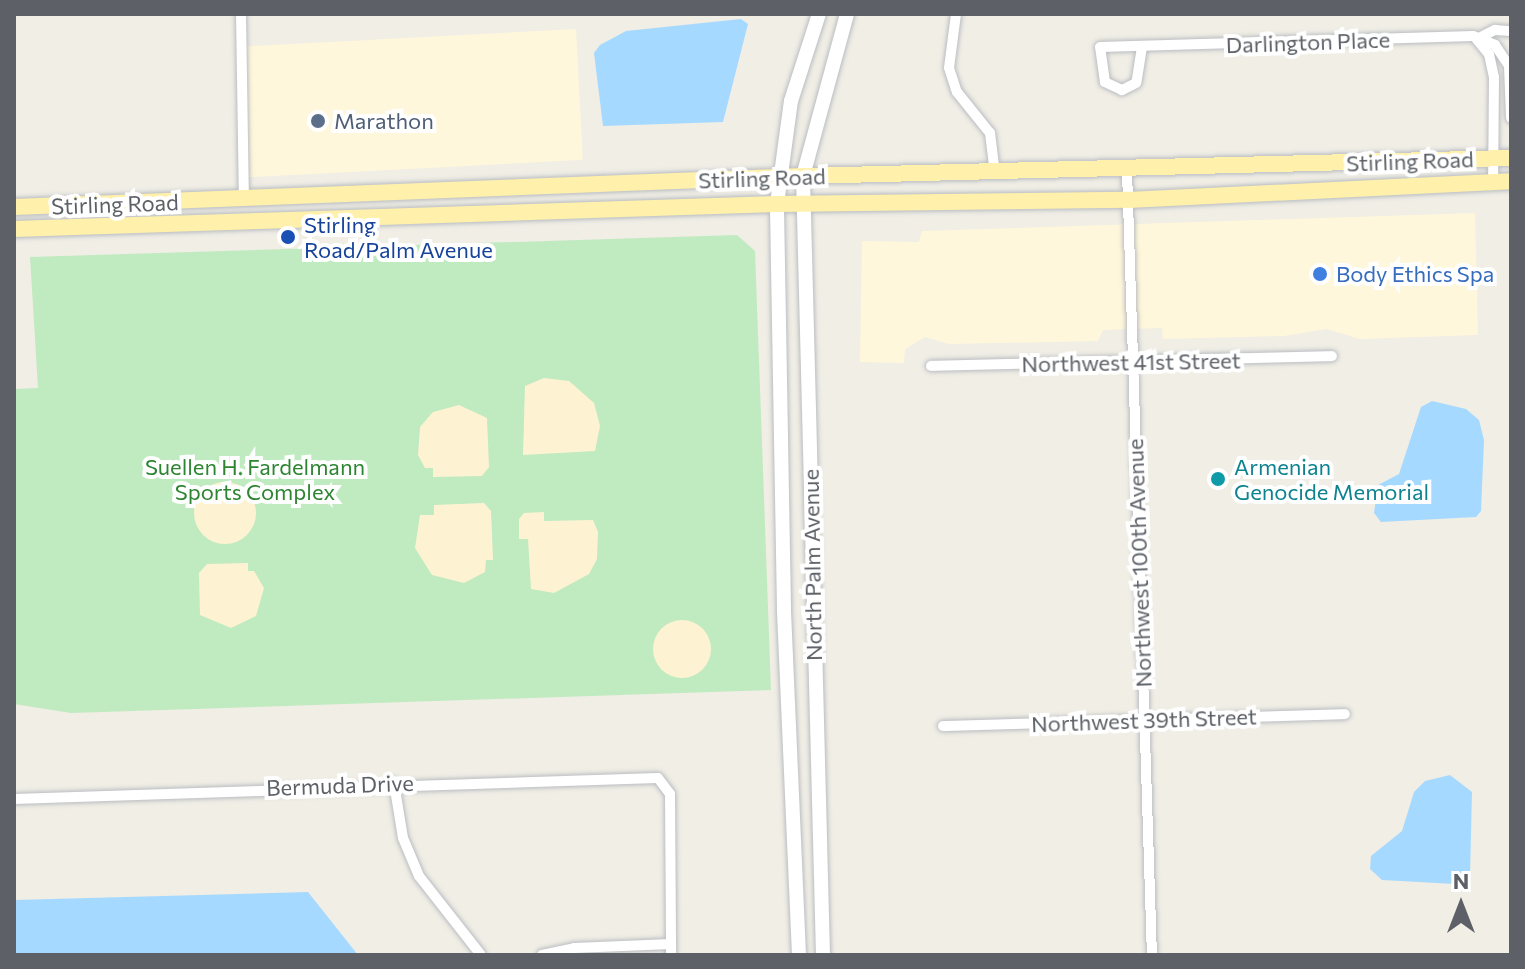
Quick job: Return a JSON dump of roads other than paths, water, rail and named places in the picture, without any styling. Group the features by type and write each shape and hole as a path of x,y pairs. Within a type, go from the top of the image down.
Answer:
{"main road":[{"name":"North Palm Avenue","path":"799,955 784,609 777,204 778,178 791,101 819,14"},
{"name":"North Palm Avenue","path":"823,955 803,176 847,14"},
{"name":"Stirling Road","path":"14,207 803,176 1511,158"},
{"name":"Stirling Road","path":"14,229 777,204 1128,200 1511,181"}],"street":[{"path":"241,14 244,200"},
{"path":"956,14 949,68 957,92 990,133 995,172"},
{"name":"Darlington Place","path":"1142,47 1136,83 1122,90 1105,82 1100,47 1476,37 1495,30 1511,31"},
{"path":"1476,37 1495,45 1510,66 1511,118"},
{"path":"1476,37 1489,54 1494,77 1493,182"},
{"path":"1494,77 1510,66"},
{"path":"1494,113 1510,100"},
{"name":"Northwest 100th Avenue","path":"1127,170 1152,955"},
{"name":"Northwest 41st Street","path":"931,366 1332,356"},
{"name":"Northwest 39th Street","path":"943,726 1345,714"},
{"name":"Bermuda Drive","path":"14,799 647,776 664,782 670,794 671,950"},
{"path":"394,783 403,838 419,876 481,955"},
{"path":"542,955 574,948 671,950"}],"water":[{"path":"741,19 748,24 723,122 603,126 594,53 600,45 626,31"},
{"path":"1432,401 1466,409 1479,420 1484,440 1481,511 1476,517 1381,522 1374,513 1378,485 1399,474 1421,407"},
{"path":"1450,775 1472,792 1470,876 1455,884 1382,880 1370,869 1371,856 1402,831 1414,792 1425,781"},
{"path":"308,892 358,955 14,955 14,900"}],"place":[{"name":"Marathon","path":"318,121"},
{"name":"Stirling Road/Palm Avenue","path":"288,237"},
{"name":"Body Ethics Spa","path":"1320,274"},
{"name":"Armenian Genocide Memorial","path":"1218,479"}],"park label":[{"name":"Suellen H. Fardelmann Sports Complex","path":"255,478"}]}
